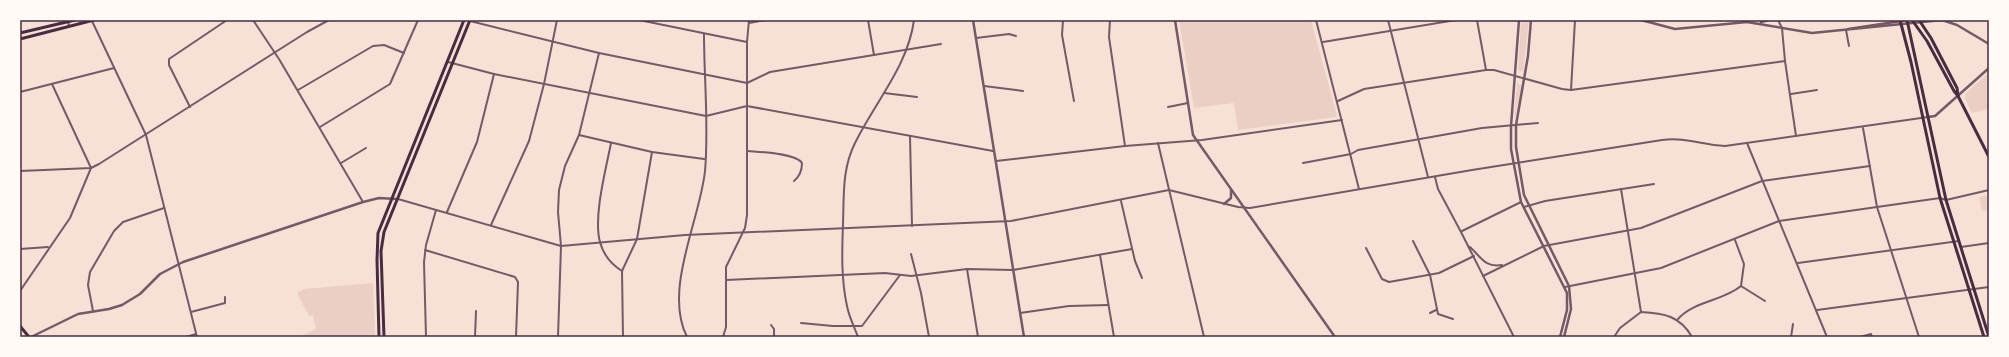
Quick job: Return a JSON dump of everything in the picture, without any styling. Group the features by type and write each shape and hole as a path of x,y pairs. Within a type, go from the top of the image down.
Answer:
{"main road":[{"path":"20,32 75,20"},
{"path":"20,39 92,20"},
{"path":"379,337 377,242 382,222 446,61 468,20"},
{"path":"384,337 381,251 386,224 453,64 468,20"},
{"path":"1900,20 1940,198 1984,337"},
{"path":"1908,20 1946,200 1989,337"},
{"path":"1912,20 1920,31 1954,92 1958,96 1989,157"},
{"path":"1919,20 1957,88 1958,96"},
{"path":"401,175 406,177"},
{"path":"20,326 30,337"}],"street":[{"path":"92,20 146,135 197,337"},
{"path":"190,107 168,62 172,55 227,20"},
{"path":"253,20 298,90 363,202"},
{"path":"20,171 91,168 329,20"},
{"path":"320,127 382,91 390,84 395,76 418,20"},
{"path":"468,20 599,53 748,83 770,72 941,44"},
{"path":"491,225 529,141 544,84 557,20"},
{"path":"639,20 747,42"},
{"path":"723,337 726,327 727,262 742,233 747,216 747,42 749,20"},
{"path":"749,23 766,20"},
{"path":"868,20 874,55"},
{"path":"858,337 847,304 843,275 843,228 846,169 855,144 884,93 906,49 914,20"},
{"path":"973,20 1012,270 1024,337"},
{"path":"1063,20 1062,35 1074,101"},
{"path":"1110,20 1109,37 1125,146"},
{"path":"1175,20 1193,135 1335,337"},
{"path":"1316,20 1323,42 1359,189"},
{"path":"1388,20 1428,177"},
{"path":"1323,42 1456,20"},
{"path":"1477,20 1486,70"},
{"path":"1519,20 1511,126 1514,163 1521,202 1565,287 1567,305 1560,337"},
{"path":"1531,20 1524,80 1516,125 1516,147 1524,195 1569,286 1571,309 1564,337"},
{"path":"1571,90 1575,20"},
{"path":"1641,20 1661,27 1682,29 1741,22 1758,23 1812,33 1942,20 1955,24 1989,44"},
{"path":"1758,23 1768,20"},
{"path":"1778,20 1782,28 1785,61 1796,136"},
{"path":"1846,30 1852,27 1908,20"},
{"path":"68,21 69,26"},
{"path":"1846,30 1849,46"},
{"path":"687,337 680,317 680,292 703,179 706,116 704,34"},
{"path":"976,38 1009,34 1016,36"},
{"path":"298,90 373,46 384,45 404,54"},
{"path":"558,337 562,246 558,212 559,190 565,166 579,135 599,53"},
{"path":"446,61 494,74 706,116 748,106 993,151"},
{"path":"1338,102 1364,89 1486,70 1494,70 1524,80 1571,90 1785,61"},
{"path":"20,92 114,68"},
{"path":"30,337 77,315 110,309 126,303 142,291 160,274 179,264 363,202 379,198 396,199 446,212 562,246 691,235 1005,221 1121,201 1169,190 1224,204 1250,208 1518,162 1679,138 1711,146 1725,146 1863,128 1935,116 1989,68"},
{"path":"446,212 477,142 494,74"},
{"path":"20,290 70,218 91,168 52,84"},
{"path":"984,86 1023,91"},
{"path":"1790,94 1817,90"},
{"path":"884,93 917,98"},
{"path":"1168,107 1188,103"},
{"path":"995,161 1125,146 1196,140 1342,120"},
{"path":"1303,163 1351,154 1358,150 1419,138 1482,128 1538,123"},
{"path":"1863,128 1877,207 1919,337"},
{"path":"579,135 652,152 704,159"},
{"path":"910,136 912,226"},
{"path":"610,143 599,213 600,242 612,265 622,271"},
{"path":"1158,143 1204,337"},
{"path":"1747,143 1828,337"},
{"path":"341,163 366,148"},
{"path":"623,337 622,271 638,239 652,152"},
{"path":"748,152 768,152 798,158 802,165 799,176 794,181"},
{"path":"1483,276 1544,246 1654,224 1762,181 1870,166"},
{"path":"1435,177 1438,189 1469,246 1514,337"},
{"path":"1524,207 1528,205 1654,184"},
{"path":"1224,204 1231,198 1230,188"},
{"path":"1621,189 1641,312"},
{"path":"1565,287 1661,268 1735,240 1779,221 1940,198 1946,200 1989,190"},
{"path":"1121,201 1132,248 1142,278"},
{"path":"1461,232 1521,202"},
{"path":"93,311 88,283 90,272 114,231 123,222 164,208"},
{"path":"426,337 424,268 425,250 437,210"},
{"path":"1678,320 1684,313 1732,293 1741,286 1744,264 1735,240"},
{"path":"1413,241 1430,275 1438,314 1454,319"},
{"path":"1798,263 1959,241"},
{"path":"1961,247 1989,243"},
{"path":"1469,246 1486,264 1496,266 1505,265"},
{"path":"20,248 48,248"},
{"path":"726,280 885,273 916,275 967,269 1012,270 1132,248"},
{"path":"1366,248 1386,282 1439,273 1474,256"},
{"path":"425,250 516,277 518,282 516,337"},
{"path":"911,254 929,337"},
{"path":"1100,255 1114,337"},
{"path":"967,269 978,337"},
{"path":"801,323 822,326 862,326 866,323 900,275"},
{"path":"1741,286 1765,300"},
{"path":"1817,310 1989,286"},
{"path":"191,312 225,303 225,297"},
{"path":"1020,313 1069,306 1108,304"},
{"path":"1430,313 1436,310"},
{"path":"475,337 476,311"},
{"path":"1614,337 1620,328 1641,312 1653,312 1678,320 1692,337"},
{"path":"1791,337 1793,324"},
{"path":"771,325 774,329 774,337"},
{"path":"186,337 196,334"},
{"path":"1860,336 1871,334 1872,337"}],"shaded area":[{"path":"1179,20 1311,20 1337,115 1336,117 1238,130 1234,103 1194,108"},
{"path":"1521,20 1529,20 1523,72 1518,70"},
{"path":"1989,72 1989,109 1972,113 1965,99 1965,94"},
{"path":"1517,83 1522,86 1514,118"},
{"path":"1986,195 1989,202 1989,210 1982,211 1979,197"},
{"path":"373,283 375,337 299,337 316,329 313,315 309,316 297,293 304,289"}]}
